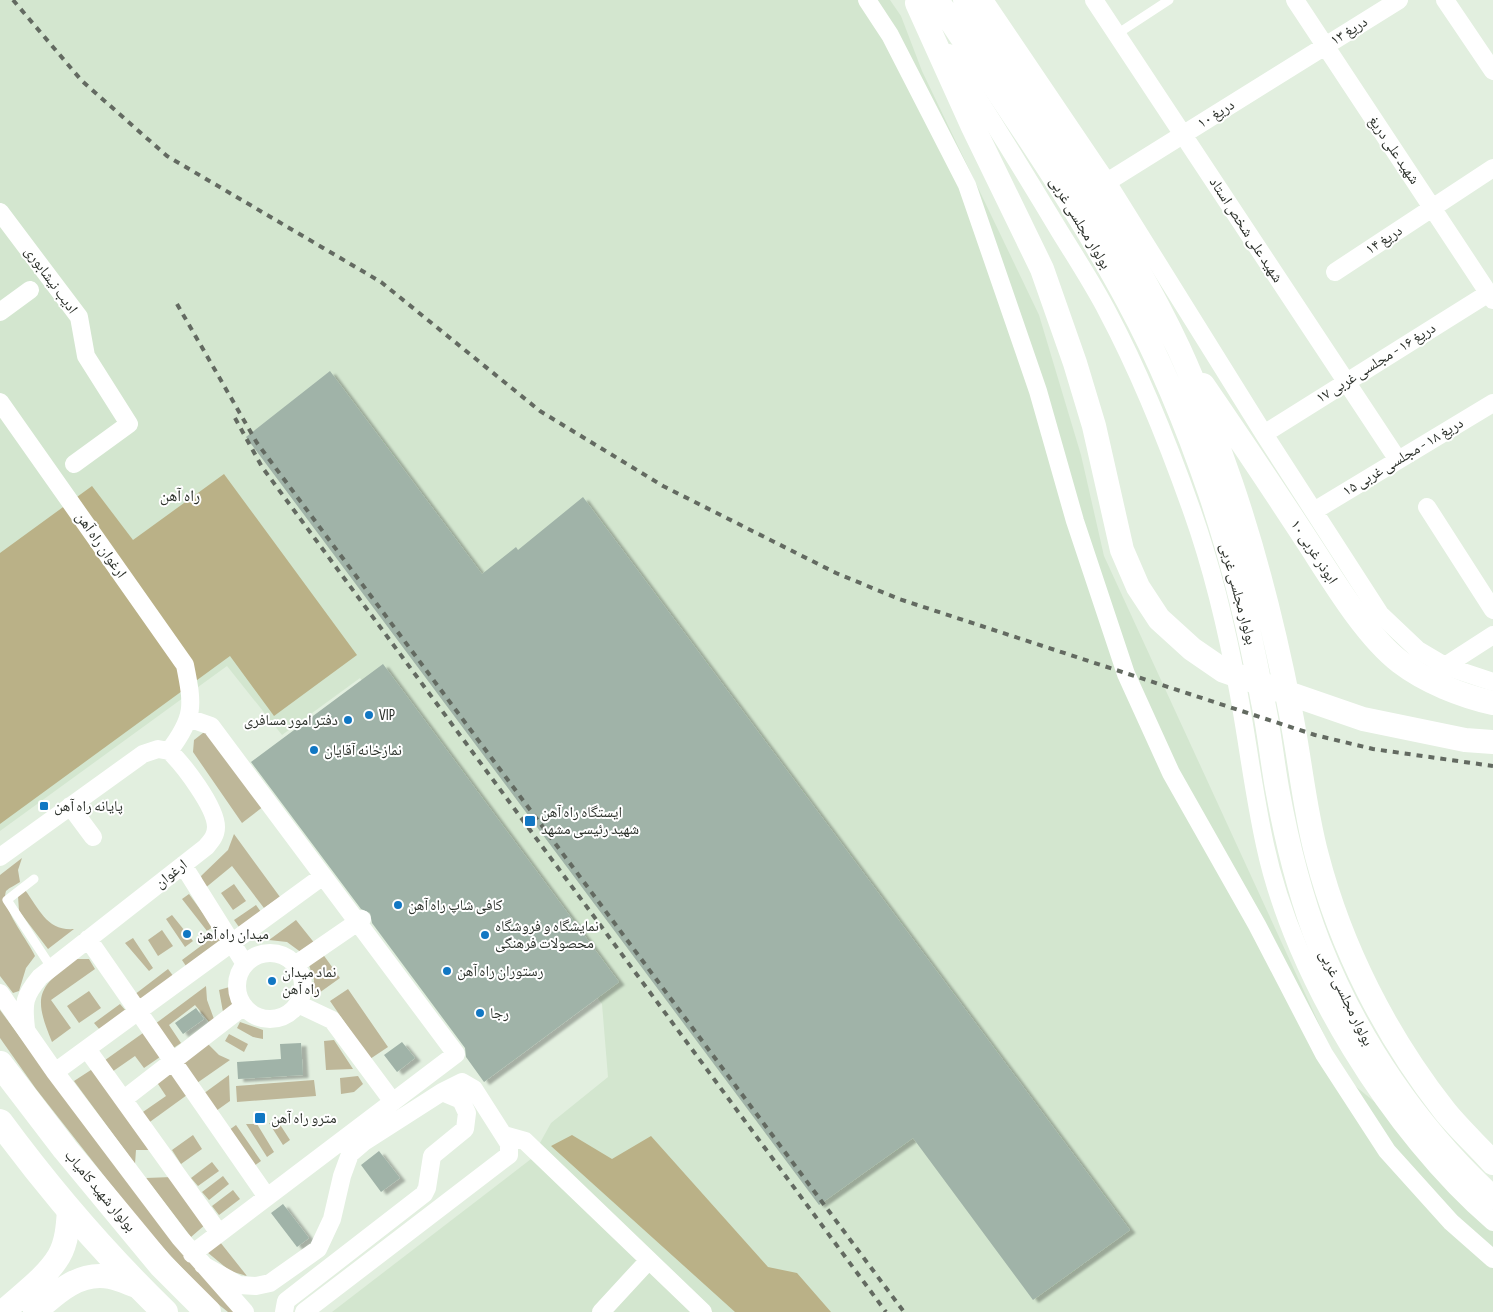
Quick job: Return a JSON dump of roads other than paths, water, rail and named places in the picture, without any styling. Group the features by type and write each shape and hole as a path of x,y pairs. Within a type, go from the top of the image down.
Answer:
{"main road":[{"name":"بولوار مجلسی غربی","path":"965,0 1132,260 1180,351 1230,482 1256,562 1291,711 1297,759 1317,856 1343,934 1367,989 1402,1051 1445,1112 1493,1163"},
{"name":"بولوار مجلسی غربی","path":"923,1 1034,148 1128,302 1169,387 1210,493 1248,624 1264,705 1277,791 1294,860 1318,942 1344,1000 1380,1064 1426,1126 1493,1198"},
{"path":"923,1 973,127 1042,269 1075,363 1094,426 1122,550 1138,587 1159,619 1192,648 1224,671 1318,705 1409,730 1464,740 1493,742"},
{"name":"ابوذر غربی ۱۰","path":"1180,351 1336,586 1370,632 1400,662 1435,682 1475,699 1493,703"},
{"name":"بولوار شهید کامیاب","path":"0,1064 65,1149 160,1265 208,1312"},
{"path":"0,1122 69,1210 165,1312"},
{"path":"0,1144 24,1154"},
{"path":"2,1312 42,1276 59,1256 68,1230 69,1210"},
{"path":"35,1312 58,1291 86,1276 110,1277 140,1287"}],"street":[{"path":"868,0 890,35 967,185 1038,391 1075,521 1126,674 1171,773 1257,925 1324,1054 1386,1151 1451,1222 1493,1259"},
{"path":"984,0 1107,182 1264,434 1380,614 1418,650 1445,666 1493,682"},
{"name":"شهید علی شخص استاد","path":"1094,0 1398,460"},
{"name":"شهید علی دریغ","path":"1295,0 1491,296"},
{"name":"دریغ ۱۳","path":"1325,46 1399,0"},
{"path":"1446,0 1493,72"},
{"path":"923,1 1107,310 1144,386 1194,515 1226,634 1265,848 1282,902 1306,963 1333,1019 1363,1069 1398,1119 1439,1168 1493,1222"},
{"name":"دریغ ۱۰","path":"1107,182 1325,46"},
{"name":"دریغ ۱۴","path":"1336,272 1493,168"},
{"name":"ادیب نیشابوری","path":"0,212 79,317 86,356 129,424 74,464"},
{"path":"0,312 30,290"},
{"name":"دریغ ۱۶ - مجلسی غربی ۱۷","path":"1264,434 1346,382 1491,296"},
{"name":"ارغوان راه آهن","path":"0,402 185,665 191,692 191,710 188,718"},
{"name":"دریغ ۱۸ - مجلسی غربی ۱۵","path":"1314,511 1493,403"},
{"path":"1427,507 1493,610"},
{"path":"1445,666 1493,635"},
{"path":"0,856 143,754 158,749 169,751 184,731 188,718 211,726 322,876 360,920 456,1054 219,1233 198,1259"},
{"name":"ارغوان","path":"26,1029 24,1000 28,992 51,967 183,865 214,838 216,826 212,811 179,760 169,751"},
{"path":"70,806 93,837"},
{"path":"183,865 245,964"},
{"path":"55,1072 322,876"},
{"path":"295,965 360,920"},
{"path":"88,939 267,1197"},
{"path":"264,954 276,954 286,958 295,965 303,984 298,1004 282,1017 261,1018 251,1013 238,996 239,974 245,964 254,957 264,954"},
{"path":"0,993 55,1072 198,1259 245,1312"},
{"path":"298,1004 332,1020 393,1102"},
{"path":"124,1099 244,1006"},
{"path":"86,1049 124,1099 219,1233"},
{"path":"198,1259 239,1285 256,1286 270,1283 318,1249 326,1235 350,1154 364,1142 442,1092 457,1084 468,1084 474,1089 504,1135 509,1144 509,1155 504,1161 304,1312"},
{"path":"284,1312 286,1301 424,1194 427,1188 432,1156 465,1129 468,1122 465,1106 460,1100 442,1092"},
{"path":"504,1135 525,1141 703,1312"},
{"path":"601,1312 649,1260"}],"lane":[{"path":"1117,34 1169,0"},
{"path":"34,879 7,900 51,967"}],"railway":[{"path":"13,0 82,81 167,156 381,282 540,411 663,486 836,573 899,599 1315,735 1373,749 1493,766"},
{"path":"177,304 257,443 904,1312"},
{"path":"235,418 262,467 886,1312"}],"place":[{"name":"VIP","path":"369,715"},
{"name":"دفتر امور مسافری","path":"348,720"},
{"name":"نمازخانه آقایان","path":"314,750"},
{"name":"پایانه راه آهن","path":"44,806"},
{"name":"ایستگاه راه آهن شهید رئیسی مشهد","path":"530,821"},
{"name":"کافی شاپ راه آهن","path":"398,905"},
{"name":"میدان راه آهن","path":"187,934"},
{"name":"نمایشگاه و فروشگاه محصولات فرهنگی","path":"485,935"},
{"name":"رستوران راه آهن","path":"447,971"},
{"name":"نماد میدان راه آهن","path":"272,981"},
{"name":"رجا","path":"480,1013"},
{"name":"مترو راه آهن","path":"260,1118"}],"district":[{"name":"راه آهن","path":"180,496"}]}
